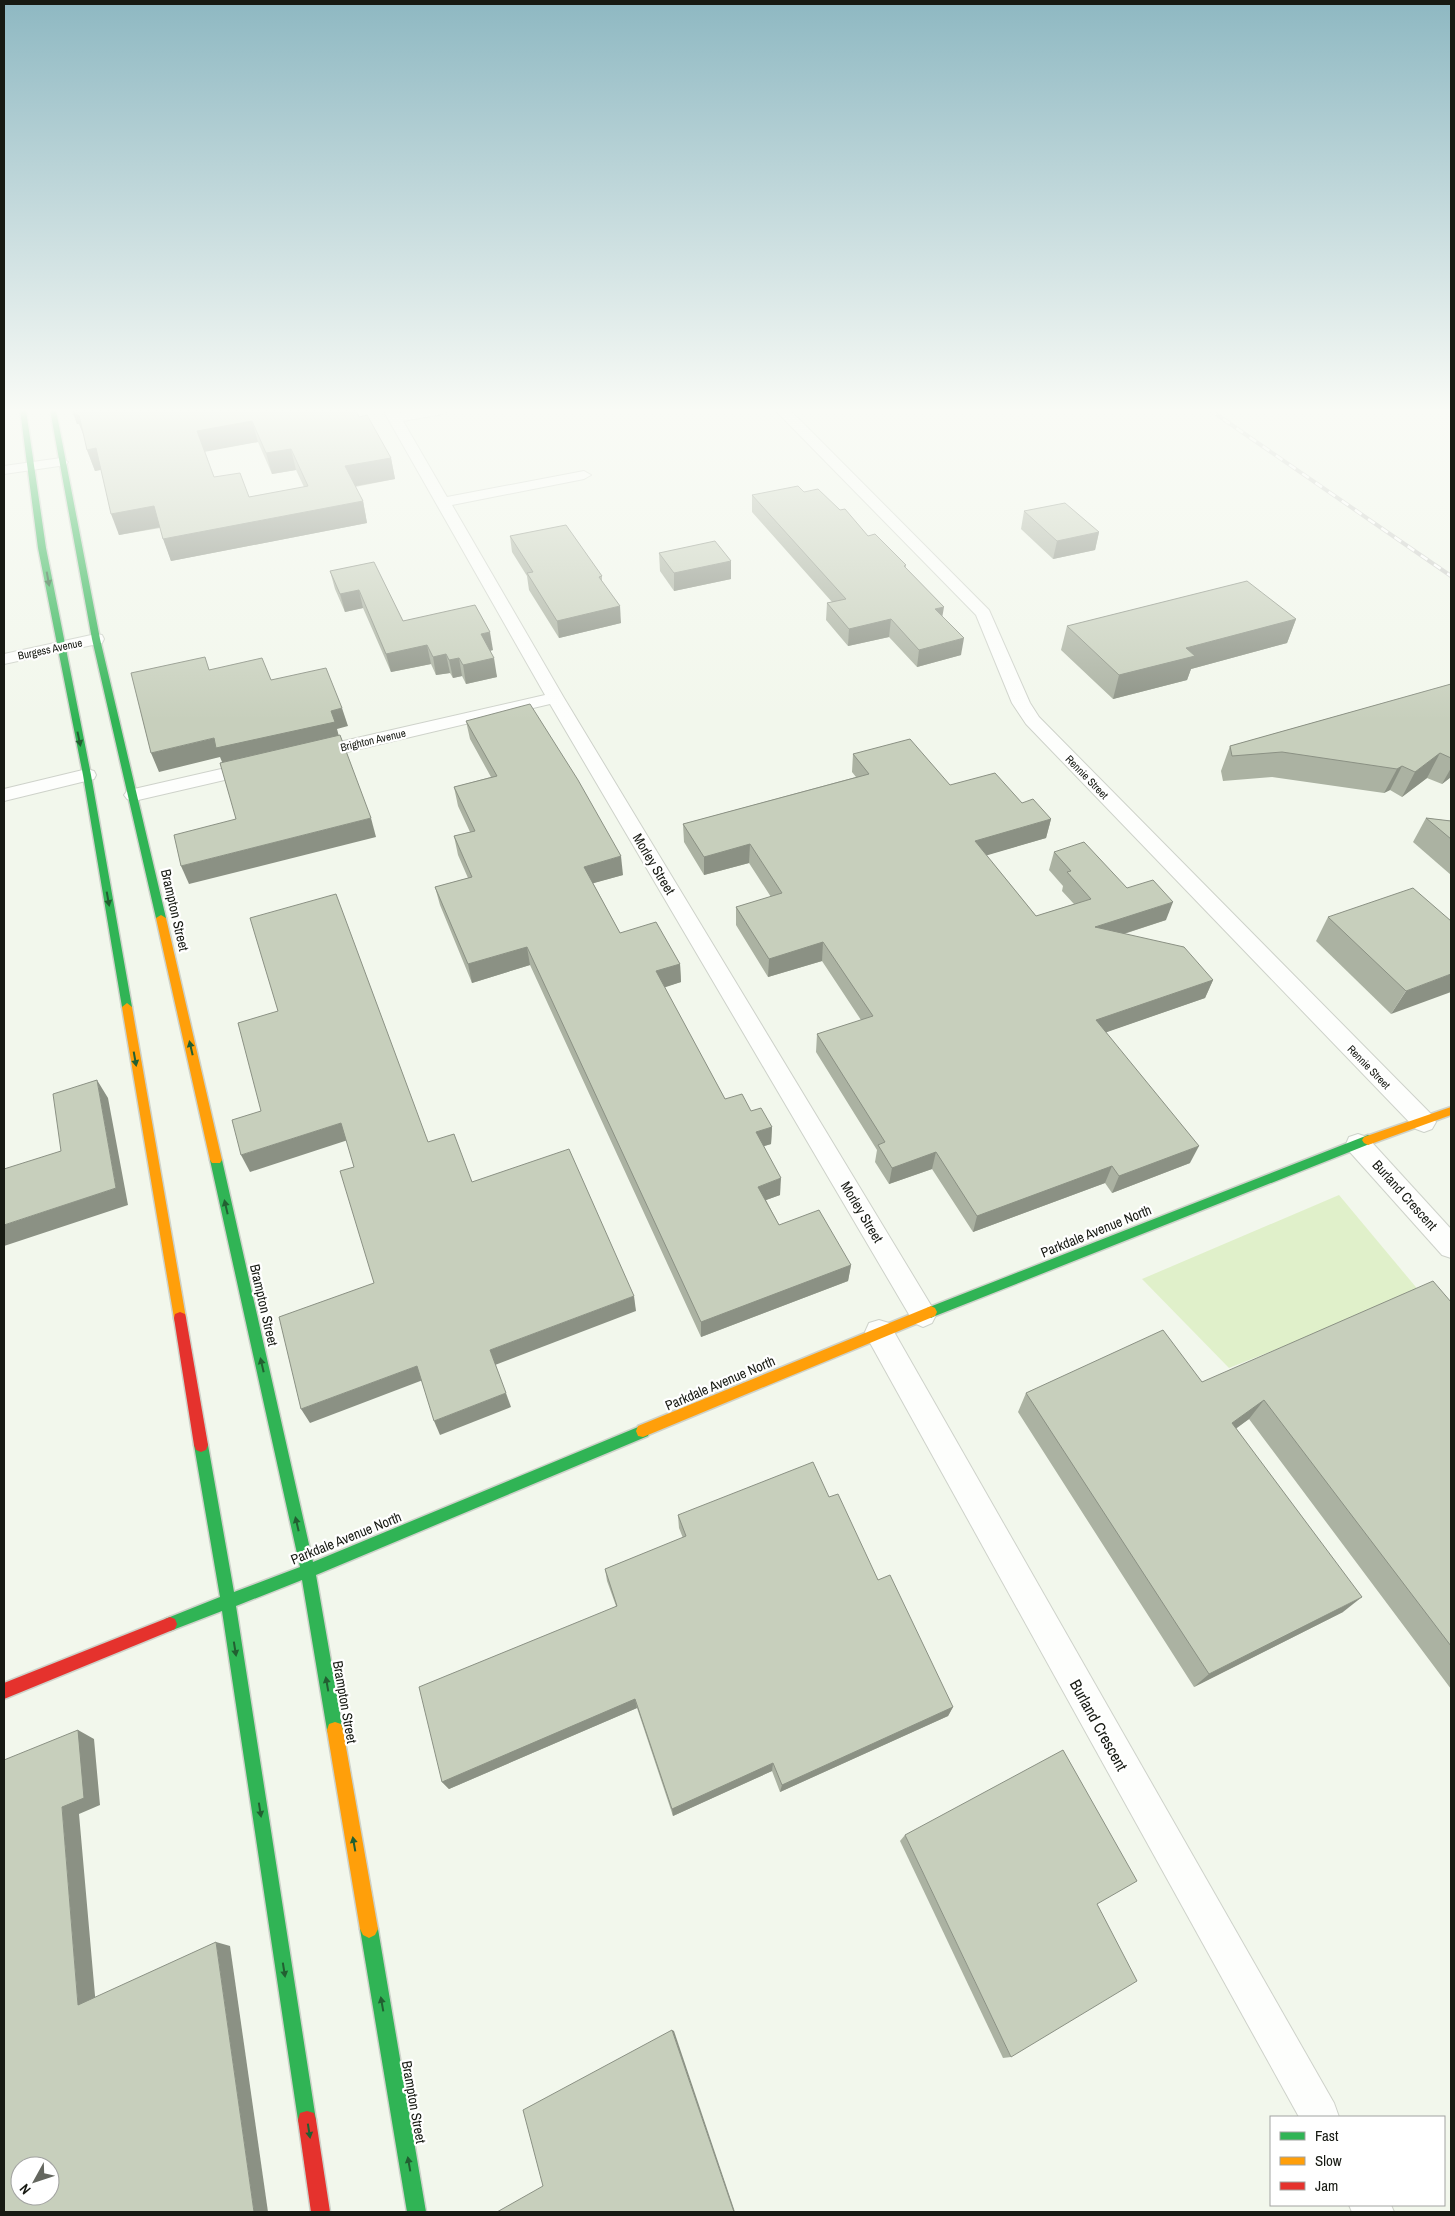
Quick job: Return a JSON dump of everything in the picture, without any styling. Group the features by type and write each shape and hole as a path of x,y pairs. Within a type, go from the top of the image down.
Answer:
{"street":[{"path":"36,513 60,647 87,775 228,1601 321,2212"},
{"name":"Brampton Street","path":"71,513 96,639 134,795 308,1571 417,2212"},
{"name":"Morley Street","path":"450,513 554,698 923,1315"},
{"name":"Rennie Street","path":"884,513 983,613 1021,703 1032,720 1424,1122"},
{"name":"Burgess Avenue","path":"4,659 96,639"},
{"name":"Brighton Avenue","path":"299,757 554,698"},
{"path":"134,795 270,764"},
{"path":"4,795 87,775"},
{"name":"Parkdale Avenue North","path":"4,1691 308,1571 879,1332 1358,1144 1451,1111"},
{"name":"Burland Crescent","path":"1358,1144 1451,1247"},
{"name":"Burland Crescent","path":"879,1332 1319,2116"}],"green space":[{"path":"1339,1195 1420,1292 1229,1368 1142,1279"}],"building":[{"path":"156,513 298,513 163,539"},
{"path":"769,513 849,513 868,536 875,534 906,565 904,566 944,607 935,609 964,638 919,650 891,619 849,629 827,603 846,599"},
{"path":"1027,513 1077,513 1099,532 1057,541"},
{"path":"566,525 602,576 599,577 620,606 557,621 527,573 533,572 510,536"},
{"path":"715,541 731,561 674,573 659,553"},
{"path":"374,562 403,621 475,605 490,632 481,634 494,658 463,665 459,658 449,660 446,654 433,657 427,645 386,654 359,590 340,594 330,571"},
{"path":"1247,581 1296,619 1186,648 1195,656 1119,675 1067,626"},
{"path":"205,657 209,670 262,658 271,680 326,668 342,708 331,711 335,722 216,748 214,738 151,753 131,673"},
{"path":"1451,684 1451,758 1440,753 1415,772 1402,766 1397,769 1282,752 1232,756 1230,746"},
{"path":"530,704 578,780 621,856 584,867 620,933 656,922 680,964 656,971 725,1099 742,1094 751,1111 761,1108 772,1127 756,1132 781,1178 758,1187 779,1225 819,1210 851,1265 701,1322 527,947 468,964 435,887 472,877 454,836 475,831 454,787 497,776 466,721"},
{"path":"340,735 371,818 181,866 174,835 236,819 220,763"},
{"path":"910,739 950,785 995,773 1022,803 1033,799 1051,819 975,841 1036,916 1091,899 1067,872 1071,871 1054,852 1084,842 1127,888 1153,880 1173,902 1095,927 1184,947 1213,980 1096,1020 1199,1146 1119,1176 1112,1166 977,1216 936,1152 892,1168 878,1145 885,1142 817,1034 873,1016 823,942 769,959 736,907 782,893 750,844 704,857 683,824 869,774 853,754"},
{"path":"1426,818 1451,821 1451,839"},
{"path":"1413,888 1451,921 1451,974 1406,991 1328,917"},
{"path":"336,894 428,1142 454,1134 472,1182 569,1149 634,1296 490,1350 506,1393 434,1421 417,1366 301,1409 279,1317 374,1283 340,1171 354,1167 341,1123 241,1155 232,1120 261,1111 238,1023 278,1011 250,918"},
{"path":"97,1080 116,1188 4,1225 4,1169 61,1151 53,1094"},
{"path":"1433,1281 1451,1302 1451,1646 1264,1400 1232,1423 1362,1597 1209,1674 1026,1393 1163,1330 1202,1382"},
{"path":"813,1462 829,1497 838,1494 878,1580 890,1575 953,1707 782,1785 773,1763 672,1809 635,1699 442,1782 419,1687 617,1606 605,1569 686,1536 678,1515"},
{"path":"78,1730 84,1798 62,1807 78,2005 216,1942 254,2212 4,2212 4,1760"},
{"path":"1063,1750 1137,1881 1097,1904 1137,1981 1011,2057 905,1835"},
{"path":"672,2030 734,2212 497,2212 543,2186 523,2110"}],"railway":[{"path":"1360,513 1451,576"}],"traffic: fast":[{"path":"37,513 42,548 87,775 127,1007"},
{"path":"72,513 96,639 161,918"},
{"path":"931,1312 1368,1140"},
{"path":"216,1160 308,1571 335,1730"},
{"path":"170,1624 308,1571 643,1431"},
{"path":"201,1445 228,1601 307,2120"},
{"path":"369,1929 417,2212"}],"traffic: slow":[{"path":"161,918 216,1160"},
{"path":"127,1007 180,1318"},
{"path":"1368,1140 1451,1111"},
{"path":"643,1431 931,1312"},
{"path":"335,1730 369,1929"}],"traffic: jam":[{"path":"180,1318 201,1445"},
{"path":"4,1691 170,1624"},
{"path":"307,2120 321,2212"}]}
